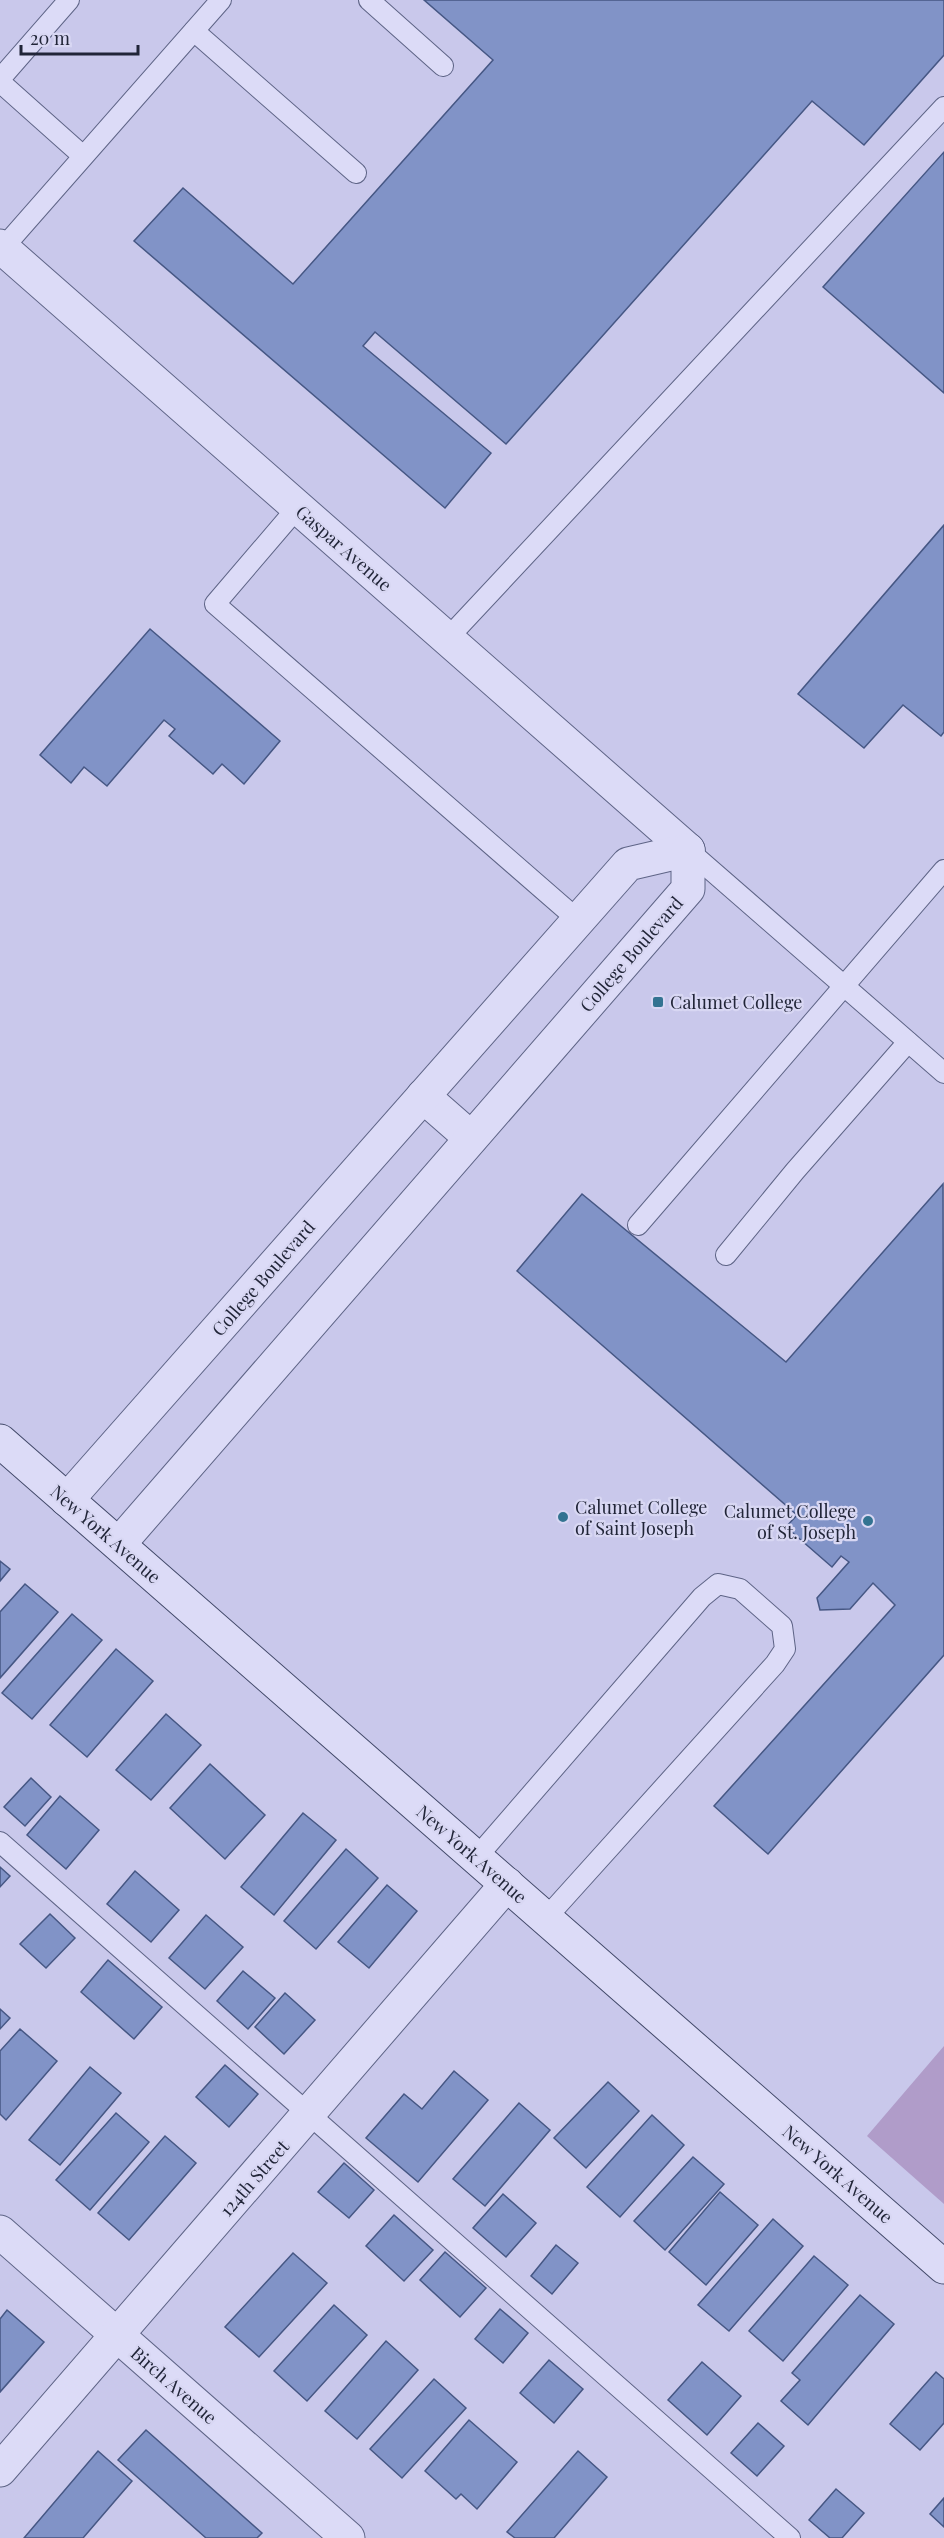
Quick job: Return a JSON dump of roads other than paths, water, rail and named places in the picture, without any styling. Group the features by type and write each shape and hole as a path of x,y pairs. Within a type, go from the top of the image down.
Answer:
{"street":[{"name":"Gaspar Avenue","path":"1,247 688,850"},
{"name":"College Boulevard","path":"67,1500 628,864 688,850 688,889 119,1544"},
{"path":"423,1096 471,1138"},
{"name":"New York Avenue","path":"0,1441 944,2267"},
{"name":"124th Street","path":"0,2470 507,1884"},
{"name":"Birch Avenue","path":"0,2232 348,2538"}],"lane":[{"path":"69,0 0,80 83,156"},
{"path":"1,247 221,0"},
{"path":"369,0 443,66"},
{"path":"194,31 356,173"},
{"path":"447,639 944,107"},
{"path":"297,507 215,603 578,921"},
{"path":"688,850 944,1073"},
{"path":"638,1225 944,870"},
{"path":"726,1255 908,1042"},
{"path":"476,1858 702,1597 718,1584 740,1589 782,1626 785,1649 775,1664 546,1918"},
{"path":"0,1842 790,2538"}],"place":[{"name":"Calumet College","path":"658,1002"},
{"name":"Calumet College of Saint Joseph","path":"563,1517"},
{"name":"Calumet College of St. Joseph","path":"868,1521"}]}
